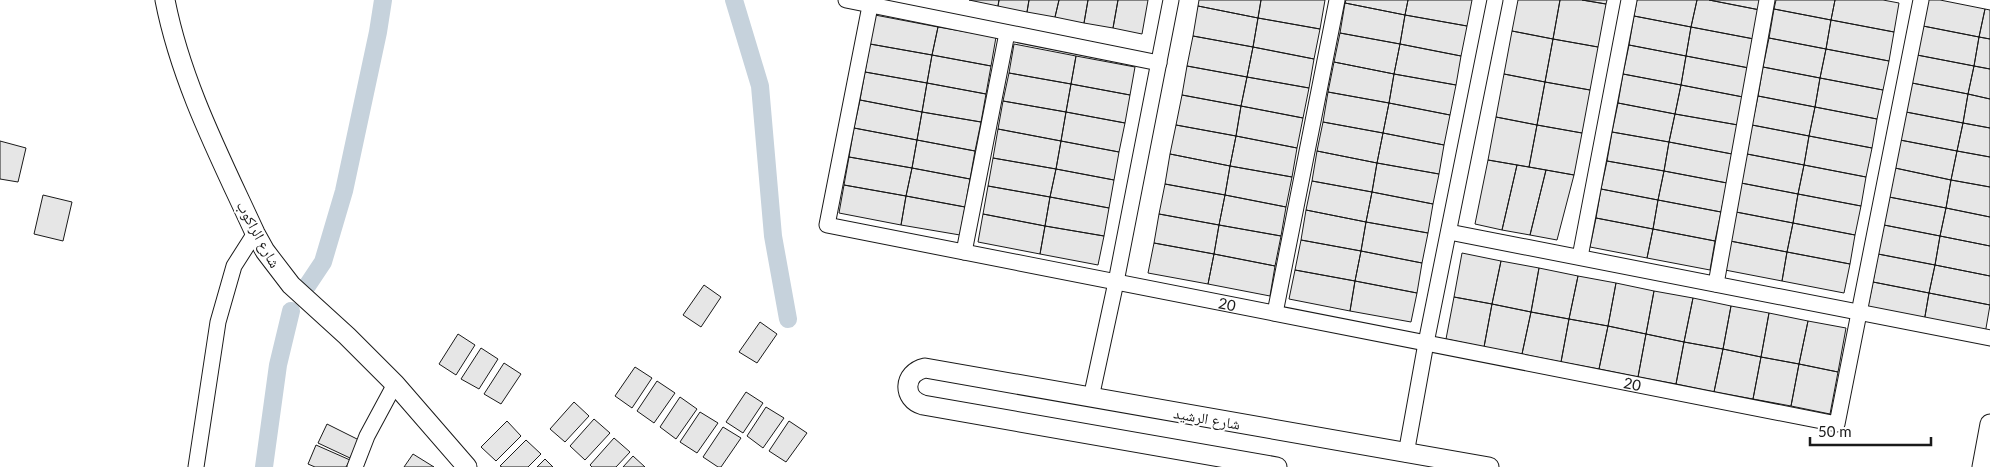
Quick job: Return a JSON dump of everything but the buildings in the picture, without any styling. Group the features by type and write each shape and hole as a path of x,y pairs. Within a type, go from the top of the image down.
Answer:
{"street":[{"name":"شارع الراكوب","path":"165,0 176,50 186,77 255,233 269,257 291,285 372,359 468,467"},
{"path":"846,0 1159,63"},
{"path":"1091,398 1116,282 1171,0"},
{"path":"1275,314 1337,0"},
{"path":"1405,460 1426,343 1495,0"},
{"path":"1580,258 1630,0"},
{"path":"1716,284 1767,0"},
{"path":"1860,313 1921,0"},
{"name":"20","path":"870,6 827,225 1837,424 1860,313"},
{"path":"964,252 1007,33"},
{"path":"1449,232 1990,338"},
{"path":"196,467 218,322 234,266 255,233"},
{"name":"شارع الرشيد","path":"1277,467 923,405 913,401 907,386 908,381 914,372 925,368 1091,398 1405,460 1489,467"},
{"path":"355,467 367,436 395,384"},
{"path":"1982,467 1990,424"}],"waterway":[{"path":"307,286 323,262 344,191 378,32 383,0"},
{"path":"734,0 760,86 773,236 788,319"},
{"path":"264,467 278,365 291,311"}]}
